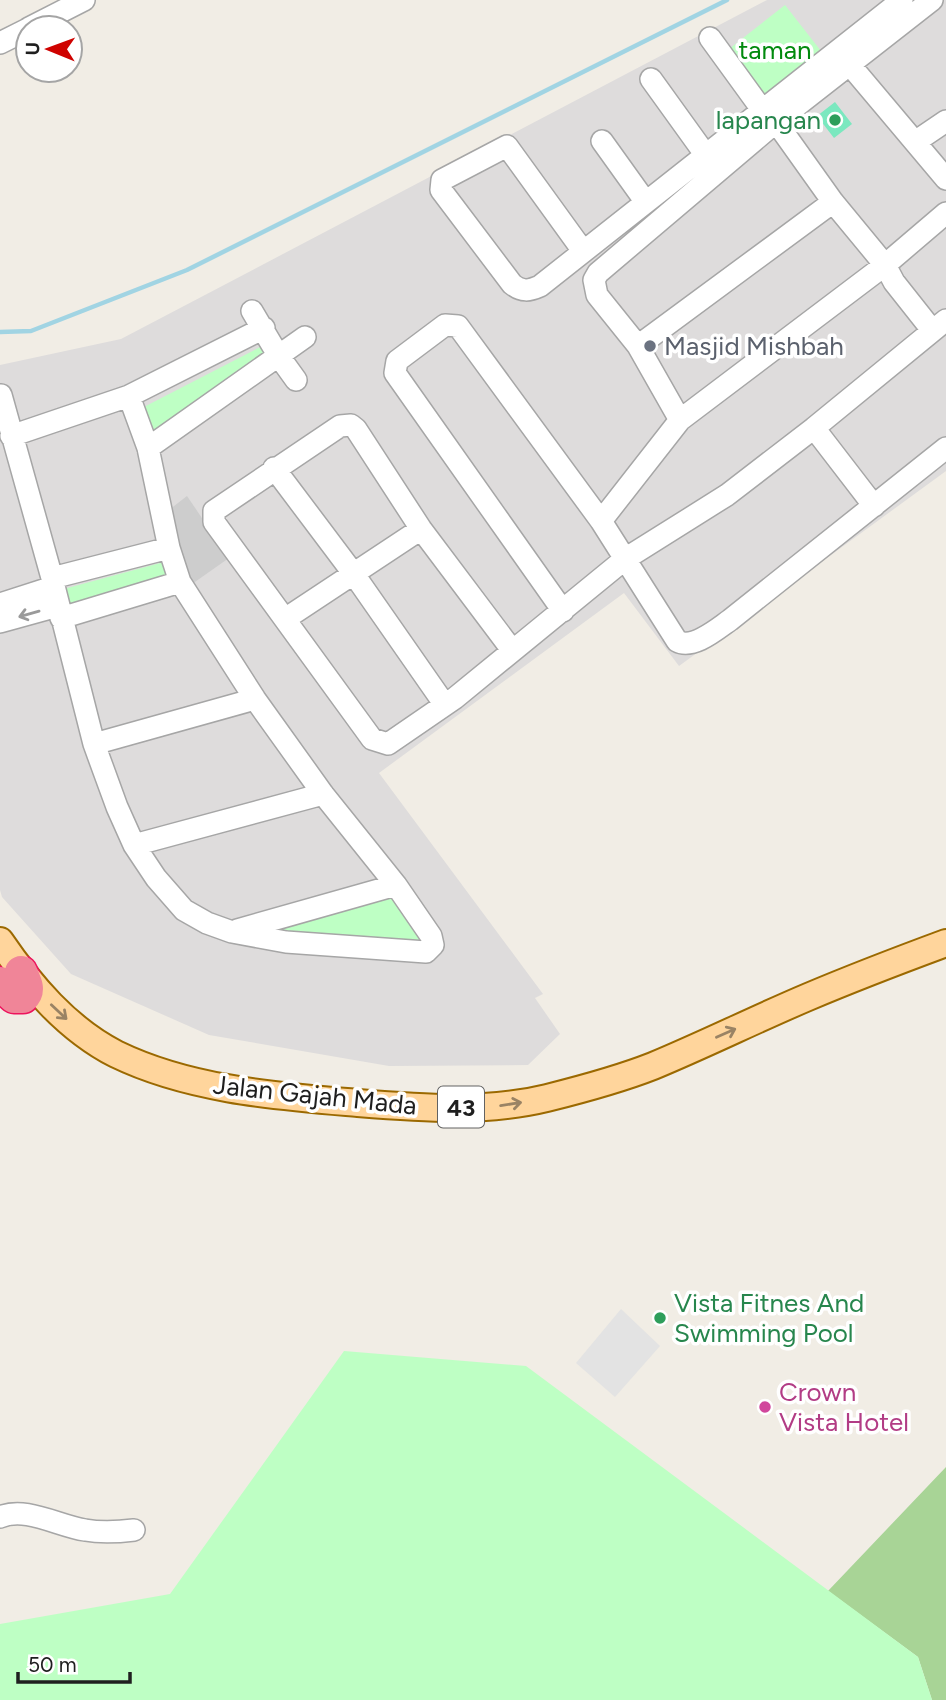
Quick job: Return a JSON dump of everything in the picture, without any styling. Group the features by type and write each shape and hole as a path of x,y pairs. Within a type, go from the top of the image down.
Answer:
{"main road":[{"name":"Jalan Gajah Mada","path":"0,941 10,978 115,1053 166,1074 210,1085 331,1101 417,1107 500,1106 545,1098 651,1067 809,996 946,943"}],"street":[{"path":"56,14 84,0"},
{"path":"680,420 638,346 597,295 594,280 598,273 769,117 902,0"},
{"path":"583,251 508,146 442,180 441,190 517,288 532,290 540,286 705,154 850,65 932,0"},
{"path":"512,650 421,529 351,425 340,426 274,468 214,511 212,516 372,739 383,743 393,742 445,705 625,559 727,495 814,428 939,325 894,282 885,265 833,202 710,38"},
{"path":"850,65 946,179"},
{"path":"651,79 705,154"},
{"path":"915,142 946,121"},
{"path":"601,141 645,201"},
{"path":"638,346 833,202"},
{"path":"601,521 680,420 885,265 946,213"},
{"path":"11,436 129,396 258,319 296,380"},
{"path":"563,611 397,377 394,369 397,360 445,325 458,326 601,521 677,641 685,644 730,620 946,449"},
{"path":"148,448 306,337"},
{"path":"1,395 94,744 134,845 156,878 184,910 207,923 232,932 286,942 426,952 433,945 433,939 396,885 323,794 255,699 180,582 169,548 148,448 129,396"},
{"path":"814,428 874,506"},
{"path":"274,468 353,573 445,705"},
{"path":"285,619 421,529"},
{"path":"0,622 169,548"},
{"path":"0,604 180,582"},
{"path":"94,744 255,699"},
{"path":"134,845 323,794"},
{"path":"232,932 396,885"},
{"path":"0,1517 17,1513 85,1530 134,1530"}],"shaded area":[{"path":"767,0 946,0 946,471 679,666 624,593 379,773 543,994 535,998 560,1034 528,1065 389,1066 209,1035 71,974 2,897 0,890 0,365 121,339"},
{"path":"187,496 229,558 192,584 169,510"},
{"path":"621,1309 660,1346 615,1397 576,1363"}],"green space":[{"name":"taman","path":"785,5 821,51 764,95 729,49"},
{"name":"lapangan","path":"835,102 852,124 834,138 817,116"},
{"path":"266,344 274,358 154,443 140,409"},
{"path":"164,562 177,588 68,621 60,590"},
{"path":"391,893 428,943 421,948 265,929"},
{"path":"344,1351 526,1366 918,1657 932,1700 0,1700 0,1624 170,1594"},
{"path":"946,1467 946,1700 932,1700 918,1657 828,1591"}],"waterway":[{"path":"0,332 31,331 187,270 727,0"}],"place":[{"name":"lapangan","path":"835,120"},
{"name":"Masjid Mishbah","path":"650,346"},
{"name":"Vista Fitnes And Swimming Pool","path":"660,1318"},
{"name":"Crown Vista Hotel","path":"765,1407"}]}
